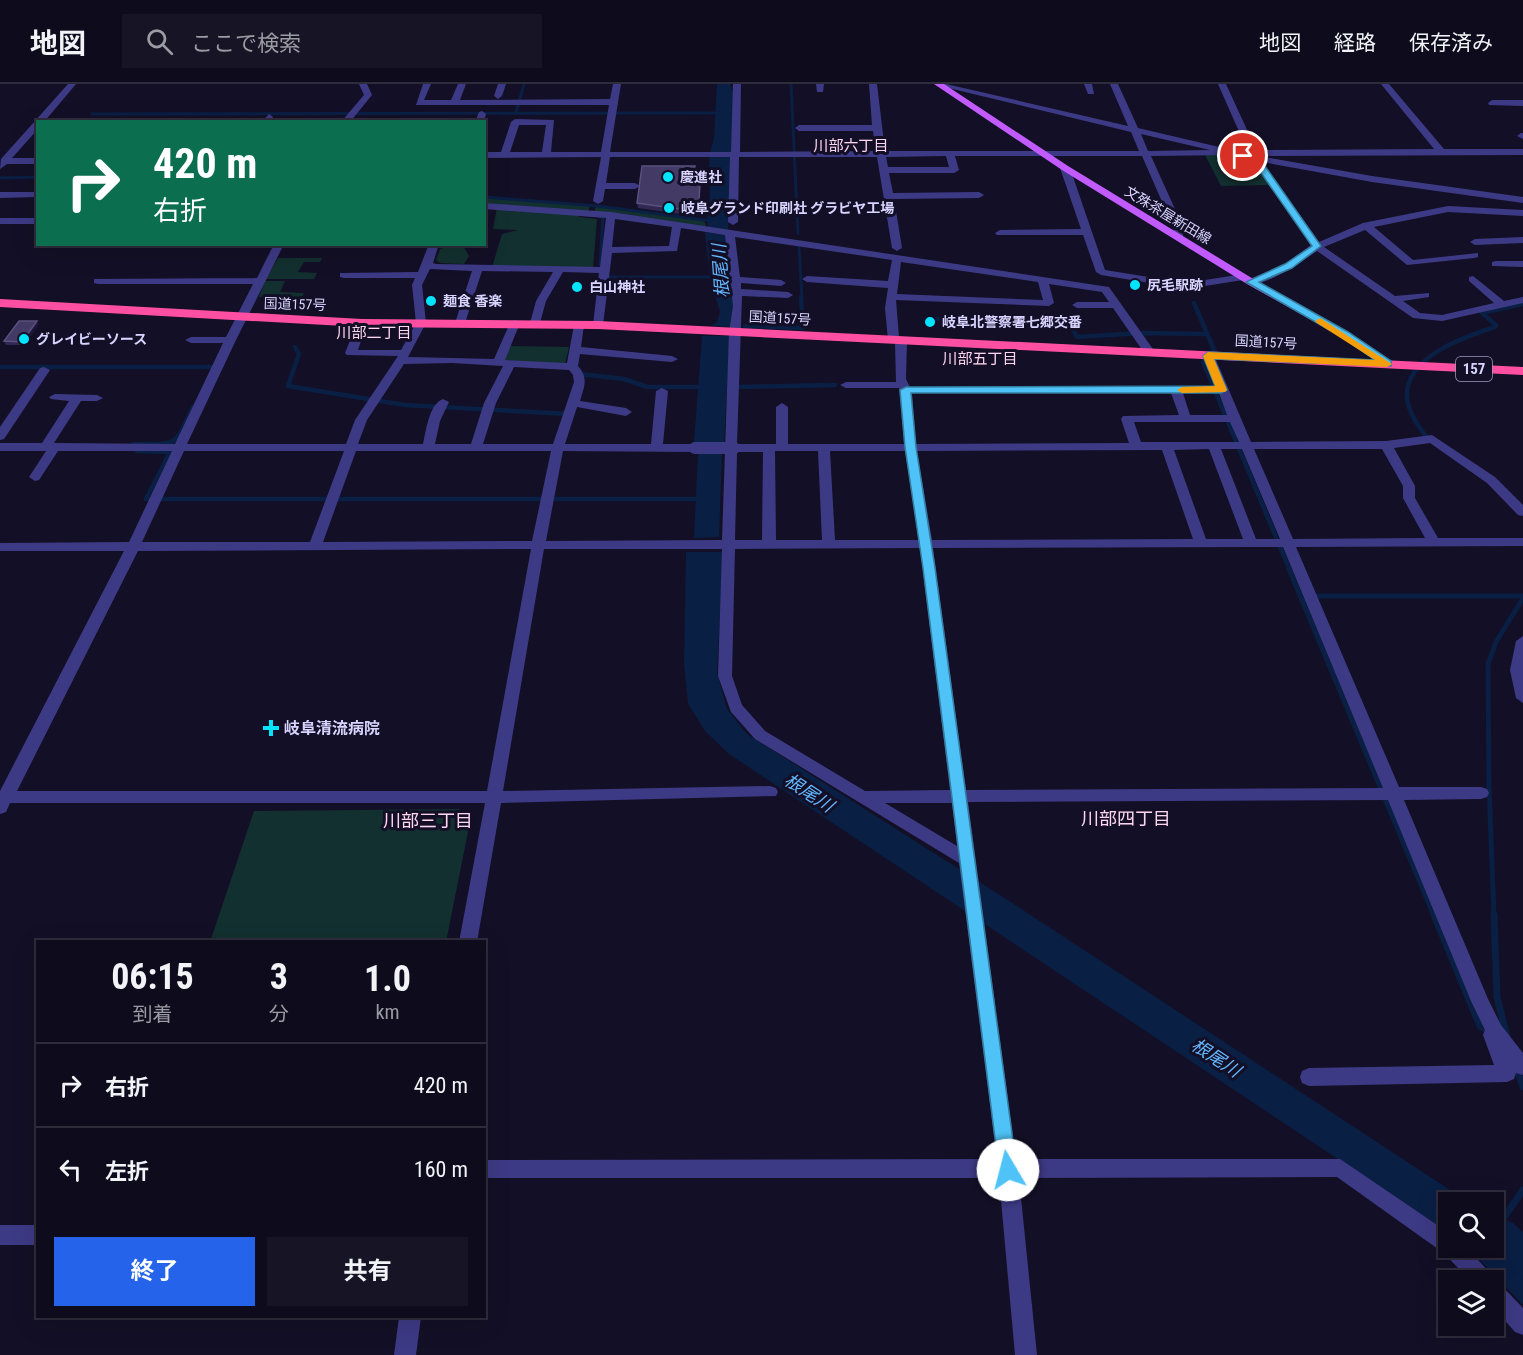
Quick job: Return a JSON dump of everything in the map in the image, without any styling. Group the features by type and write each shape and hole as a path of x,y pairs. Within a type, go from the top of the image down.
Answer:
{"highway":[{"name":"国道157号","path":"0,303 362,323 598,325 1523,371"}],"main road":[{"name":"文殊茶屋新田線","path":"939,85 1065,168 1247,279 1344,334 1387,364"}],"street":[{"path":"39,120 72,84"},
{"path":"346,120 350,111 364,103 369,95 363,84"},
{"path":"427,84 419,103 614,102"},
{"path":"455,102 462,84"},
{"path":"498,96 502,84"},
{"path":"598,201 618,84"},
{"path":"737,84 731,227 738,312 723,331 732,387 725,546 725,676 736,708 760,735 968,863"},
{"path":"873,84 877,128 897,252 890,308 898,340 910,447 926,545 981,960 1008,1170 1026,1355"},
{"path":"1114,84 1179,229 1179,236"},
{"path":"1222,84 1254,155 1317,246 1418,316 1425,318 1442,318 1523,300"},
{"path":"1385,84 1441,152"},
{"path":"939,85 1230,153"},
{"path":"1492,103 1523,103"},
{"path":"505,155 514,122 551,122 546,155"},
{"path":"3,160 36,124"},
{"path":"799,128 877,128"},
{"path":"486,155 1230,153 1254,155 1523,152"},
{"path":"885,170 954,170 950,155"},
{"path":"1254,155 1372,179 1523,200"},
{"path":"3,160 36,161"},
{"path":"1065,168 1101,272 1186,286 1247,279 1289,266 1317,246 1366,225 1448,209 1523,213"},
{"path":"601,186 635,186"},
{"path":"0,195 35,195"},
{"path":"889,196 979,195"},
{"path":"486,206 611,215 677,226 731,227 897,252 1043,280 1105,289 1149,352"},
{"path":"598,325 611,215"},
{"path":"0,221 36,221"},
{"path":"1366,225 1411,263 1474,255"},
{"path":"607,250 673,249 677,226"},
{"path":"1000,233 1087,232"},
{"path":"1475,242 1523,240"},
{"path":"278,246 230,340 133,547 2,801 770,792"},
{"path":"315,547 362,420 403,357 421,323 416,293 420,275 433,246"},
{"path":"427,264 478,268 606,270"},
{"path":"1496,264 1523,264"},
{"path":"460,323 478,268"},
{"path":"535,323 541,301 560,269"},
{"path":"344,275 420,275"},
{"path":"807,279 894,285"},
{"path":"1473,279 1502,305"},
{"path":"891,297 1049,303 1043,280"},
{"path":"98,281 260,281"},
{"path":"735,286 781,283"},
{"path":"735,286 788,295"},
{"path":"1393,299 1425,295"},
{"path":"1077,305 1116,305"},
{"path":"362,323 351,353 504,365 572,367 579,374 580,382 558,448 538,546 468,940"},
{"path":"476,448 504,365 515,323"},
{"path":"572,367 579,325"},
{"path":"191,340 230,340"},
{"path":"575,350 672,359"},
{"path":"1212,356 1221,390 1394,794 1507,1073 1310,1077"},
{"path":"0,435 44,370"},
{"path":"846,385 1221,390"},
{"path":"32,388 45,388"},
{"path":"1176,390 1186,419"},
{"path":"657,448 662,391"},
{"path":"55,398 97,398"},
{"path":"35,477 77,398"},
{"path":"428,448 434,421 443,402"},
{"path":"573,403 626,412"},
{"path":"769,546 776,447 782,407"},
{"path":"1136,445 1127,418 1234,418"},
{"path":"0,447 734,448 1386,445 1432,440 1491,480 1523,512"},
{"path":"1166,445 1201,543"},
{"path":"1213,445 1251,543"},
{"path":"1386,445 1409,486 1409,498 1434,542"},
{"path":"824,447 829,545"},
{"path":"0,548 1523,542"},
{"path":"1523,641 1519,651 1517,684 1523,698"},
{"path":"862,797 1481,793"},
{"path":"1479,1001 1495,1030 1523,1067"},
{"path":"486,1169 1341,1168 1438,1237"},
{"path":"0,1235 36,1234"},
{"path":"1462,1258 1474,1270"},
{"path":"1504,1303 1523,1324"},
{"path":"405,1355 410,1318"}],"green space":[{"path":"1205,155 1219,155 1227,169 1259,170 1268,185 1221,186"},
{"path":"486,198 590,206 588,211 486,205"},
{"path":"596,206 704,221 707,228 594,212"},
{"path":"497,207 580,213 579,217 597,219 593,268 492,267 502,234 518,230 493,229"},
{"path":"449,246 464,247 469,256 464,264 440,263 436,260 440,249"},
{"path":"278,258 322,258 320,262 304,262 298,272 317,273 314,279 266,279"},
{"path":"265,281 285,281 280,292 304,293 298,305 270,305 273,297 259,297"},
{"path":"509,346 569,347 565,364 503,362"},
{"path":"459,809 471,817 446,940 211,940 254,811"}],"water":[{"path":"717,84 730,84 734,95 728,230 708,228 707,218 710,211 709,158 714,138"},
{"name":"根尾川","path":"705,232 726,234 735,306 731,327 711,326 717,322 720,312 710,278"},
{"path":"702,336 730,336 724,442 694,442"},
{"path":"698,453 722,453 719,537 694,538"},
{"name":"根尾川","path":"686,552 723,552 717,673 727,709 747,734 1003,897 1453,1192 1438,1192 1438,1226 729,754 705,731 688,704 684,664"},
{"path":"1504,1219 1513,1223 1523,1232 1523,1305 1504,1285 1504,1270 1489,1270 1478,1258 1504,1258"}],"building":[{"path":"642,166 695,166 694,177 700,177 699,202 693,211 637,203"},
{"path":"19,321 37,321 22,342 4,341"}],"waterway":[{"path":"516,113 524,84"},
{"path":"791,84 798,233"},
{"path":"92,114 721,113"},
{"path":"0,178 36,177"},
{"path":"486,197 598,206 712,221"},
{"path":"598,216 603,218 600,265"},
{"path":"799,246 802,299"},
{"name":"根尾川","path":"609,277 717,277"},
{"path":"745,326 803,328 801,297"},
{"path":"1194,303 1215,352 1203,362 1290,571"},
{"path":"1428,439 1415,420 1408,404 1409,384 1415,371 1438,351 1495,327 1496,325 1482,313 1523,304"},
{"path":"936,319 1020,318 1021,324 1070,323 1077,337 1141,333 1207,334"},
{"path":"295,347 299,354 288,386 405,405 569,414"},
{"path":"0,367 213,367"},
{"path":"579,374 624,379 647,387 705,387"},
{"path":"732,387 835,385"},
{"path":"134,444 160,444 173,441 178,437 193,407"},
{"path":"137,451 170,452 146,499 701,499"},
{"path":"1289,569 1434,916"},
{"path":"1312,596 1523,596"},
{"path":"1494,916 1489,787 1488,664 1496,642 1523,598"},
{"path":"1434,915 1480,1026 1490,1031"},
{"path":"1494,915 1497,997 1507,1037"},
{"path":"1517,1069 1523,1087"},
{"path":"1504,1218 1523,1190"}],"slow traffic":[{"path":"1182,390 1221,390 1208,356 1387,364 1344,334 1320,321"}],"place":[{"name":"慶進社","path":"668,177"},
{"name":"岐阜グランド印刷社 グラビヤ工場","path":"669,208"},
{"name":"尻毛駅跡","path":"1135,285"},
{"name":"白山神社","path":"577,287"},
{"name":"麺食 香楽","path":"431,301"},
{"name":"岐阜北警察署七郷交番","path":"930,322"},
{"name":"グレイビーソース","path":"24,339"},
{"name":"岐阜清流病院","path":"271,728"}],"district":[{"name":"川部六丁目","path":"851,146"},
{"name":"川部二丁目","path":"374,333"},
{"name":"川部五丁目","path":"980,359"},
{"name":"川部四丁目","path":"1126,819"},
{"name":"川部三丁目","path":"428,821"}],"route":[{"path":"1008,1170 929,568 910,447 905,394 906,390 1221,390 1208,356 1387,364 1344,334 1251,282 1289,266 1317,246 1255,158 1243,156"}]}
